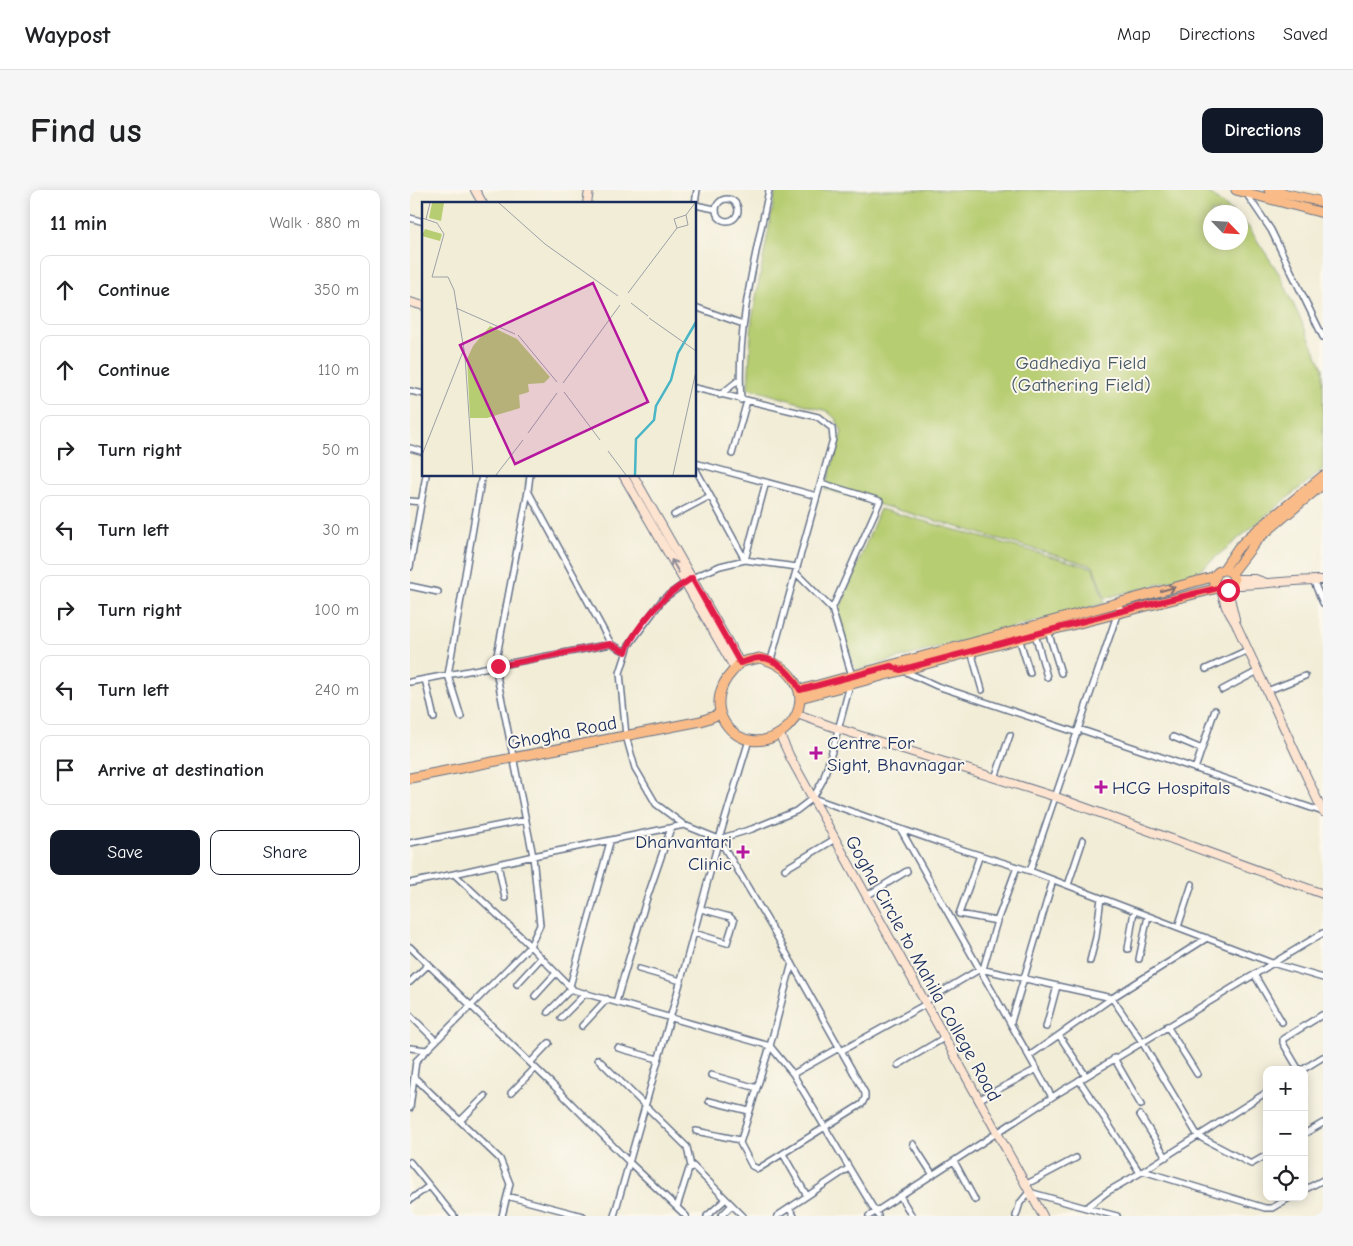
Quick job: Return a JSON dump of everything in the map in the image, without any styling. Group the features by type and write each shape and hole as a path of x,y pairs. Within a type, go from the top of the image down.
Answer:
{"main road":[{"path":"1236,190 1323,213"},
{"path":"1269,190 1288,192 1323,202"},
{"path":"1288,192 1289,204"},
{"path":"624,476 684,583 737,666"},
{"path":"634,476 692,578 737,666"},
{"path":"1323,476 1238,548 1225,581 1236,624 1323,809"},
{"path":"896,668 1048,631 1225,581 1259,538 1323,484"},
{"path":"800,694 1121,603 1225,581 1255,579 1265,582 1323,580"},
{"path":"759,658 771,660 789,673 800,694 796,714 789,726 780,735 764,740 749,740 735,734 726,725 720,714 719,693 726,678 737,666 759,658"},
{"name":"Ghogha Road","path":"410,778 701,721 720,714"},
{"path":"796,714 1056,798 1323,894"},
{"name":"Gogha Circle to Mahila College Road","path":"780,735 812,798 868,895 944,1038 1043,1216"},
{"path":"1308,889 1323,899"}],"street":[{"path":"732,454 744,400 740,379 743,324 769,190"},
{"path":"1246,192 1271,230 1323,337"},
{"path":"729,198 735,202 738,209 736,216 727,221 720,219 716,209 718,202 729,198"},
{"path":"696,204 716,209"},
{"path":"696,307 743,324"},
{"path":"720,395 740,379"},
{"path":"696,388 818,417 832,428 834,439 771,660"},
{"path":"696,463 817,496"},
{"path":"696,470 745,560"},
{"path":"410,567 426,476"},
{"path":"461,717 448,675 482,476"},
{"path":"410,1108 416,1061 530,946 540,925 533,856 495,666 530,476"},
{"path":"745,560 766,482"},
{"path":"821,483 880,501 832,609"},
{"path":"528,491 610,644 626,652"},
{"path":"674,515 710,496"},
{"path":"410,501 421,502"},
{"path":"745,560 796,570 832,609 851,680 839,729 823,780 812,798 796,811 752,830 719,839 684,826 656,804 635,768 626,736 620,673 628,645 664,599 684,583 720,566 745,560"},
{"path":"1314,580 1323,603"},
{"path":"410,586 438,592"},
{"path":"1030,871 1121,603"},
{"path":"1048,631 1061,673"},
{"path":"1035,634 1047,677"},
{"path":"1019,638 1030,673"},
{"path":"410,682 610,644"},
{"path":"1206,669 1248,650"},
{"path":"971,651 982,690"},
{"path":"896,668 937,686 1323,809"},
{"path":"1222,690 1258,671"},
{"path":"1267,691 1305,676"},
{"path":"425,679 434,718"},
{"path":"1195,769 1215,710"},
{"path":"995,778 1010,734"},
{"path":"1174,737 1202,748"},
{"path":"614,1216 719,839 749,740"},
{"path":"812,798 1030,871 1272,963 1323,978"},
{"path":"410,844 526,820"},
{"path":"410,883 684,826"},
{"path":"616,1002 646,902 671,828"},
{"path":"900,829 982,969 1052,1097"},
{"path":"719,839 792,963 865,1093 862,1104 762,1168 755,1168 740,1146 740,1140 770,1046 792,963"},
{"path":"785,869 835,839"},
{"path":"1068,885 1083,840"},
{"path":"548,1012 571,987 610,842"},
{"path":"980,855 959,914 997,921"},
{"path":"498,864 505,898"},
{"path":"793,1074 925,1003 982,969 1017,867"},
{"path":"868,895 906,871"},
{"path":"454,874 571,987 607,1000 770,1046 793,1074 876,1214"},
{"path":"1011,1022 1054,880"},
{"path":"1178,927 1192,884"},
{"path":"1090,961 1102,898"},
{"path":"694,933 727,943 734,921 730,917 701,909"},
{"path":"1128,949 1134,910"},
{"path":"1139,959 1148,916"},
{"path":"869,1216 876,1214 900,1196 1078,1080 1323,933"},
{"path":"1029,1056 1112,998 1207,938"},
{"path":"410,947 686,1216"},
{"path":"517,984 541,958"},
{"path":"410,982 428,964"},
{"path":"639,969 681,981"},
{"path":"982,969 1112,998 1142,1042 1198,1136 1251,1164 1265,1156"},
{"path":"535,996 556,973"},
{"path":"1254,974 1282,1022"},
{"path":"1046,1027 1057,986"},
{"path":"561,1018 586,993"},
{"path":"582,1026 607,1000"},
{"path":"410,1015 436,1041"},
{"path":"1298,1066 1283,1043 1283,1039 1322,1015"},
{"path":"1167,1026 1198,1074"},
{"path":"1059,1035 1086,1076"},
{"path":"898,1065 944,1038"},
{"path":"530,1063 549,1043"},
{"path":"410,1048 427,1050"},
{"path":"618,1048 658,1059"},
{"path":"1114,1058 1141,1105"},
{"path":"1308,1066 1323,1058"},
{"path":"598,1059 687,1147 691,1167 677,1207"},
{"path":"511,1093 535,1068"},
{"path":"978,1100 1037,1069"},
{"path":"711,1076 757,1088"},
{"path":"414,1078 500,1159 510,1184 502,1216"},
{"path":"1078,1080 1141,1172 1265,1208 1272,1208 1285,1201"},
{"path":"1086,1208 1107,1192 1263,1095"},
{"path":"460,1121 484,1096"},
{"path":"709,1101 749,1112"},
{"path":"1140,1115 1166,1156"},
{"path":"1308,1132 1323,1123"},
{"path":"696,1131 740,1140"},
{"path":"913,1144 933,1175"},
{"path":"783,1154 807,1196"},
{"path":"1016,1216 1027,1188 1076,1158"},
{"path":"410,1162 454,1216"},
{"path":"954,1162 975,1200"},
{"path":"691,1167 695,1167 743,1216"},
{"path":"777,1216 849,1168"},
{"path":"1308,1188 1323,1180"},
{"path":"410,1200 429,1186"},
{"path":"1027,1188 1086,1208 1117,1216"},
{"path":"507,1196 583,1216"},
{"path":"900,1196 912,1216"},
{"path":"707,1216 726,1199"},
{"path":"721,1216 732,1205"},
{"path":"789,1208 794,1216"}],"green space":[{"name":"Gadhediya Field (Gathering Field)","path":"776,190 1205,190 1224,205 1203,205 1203,250 1248,250 1248,227 1280,275 1323,368 1323,469 1194,575 1105,598 1093,566 825,489 842,432 836,419 827,411 748,388 752,319"},
{"path":"880,509 1093,568 1105,603 855,670 838,613"}],"place":[{"name":"Centre For Sight, Bhavnagar","path":"816,753"},
{"name":"HCG Hospitals","path":"1101,787"},
{"name":"Dhanvantari Clinic","path":"743,852"}],"route":[{"path":"498,666 610,644 626,652 628,645 639,629 664,599 692,578 740,663 759,658 771,660 789,673 800,690 891,666 900,670 1118,612 1218,588 1228,590"}]}
